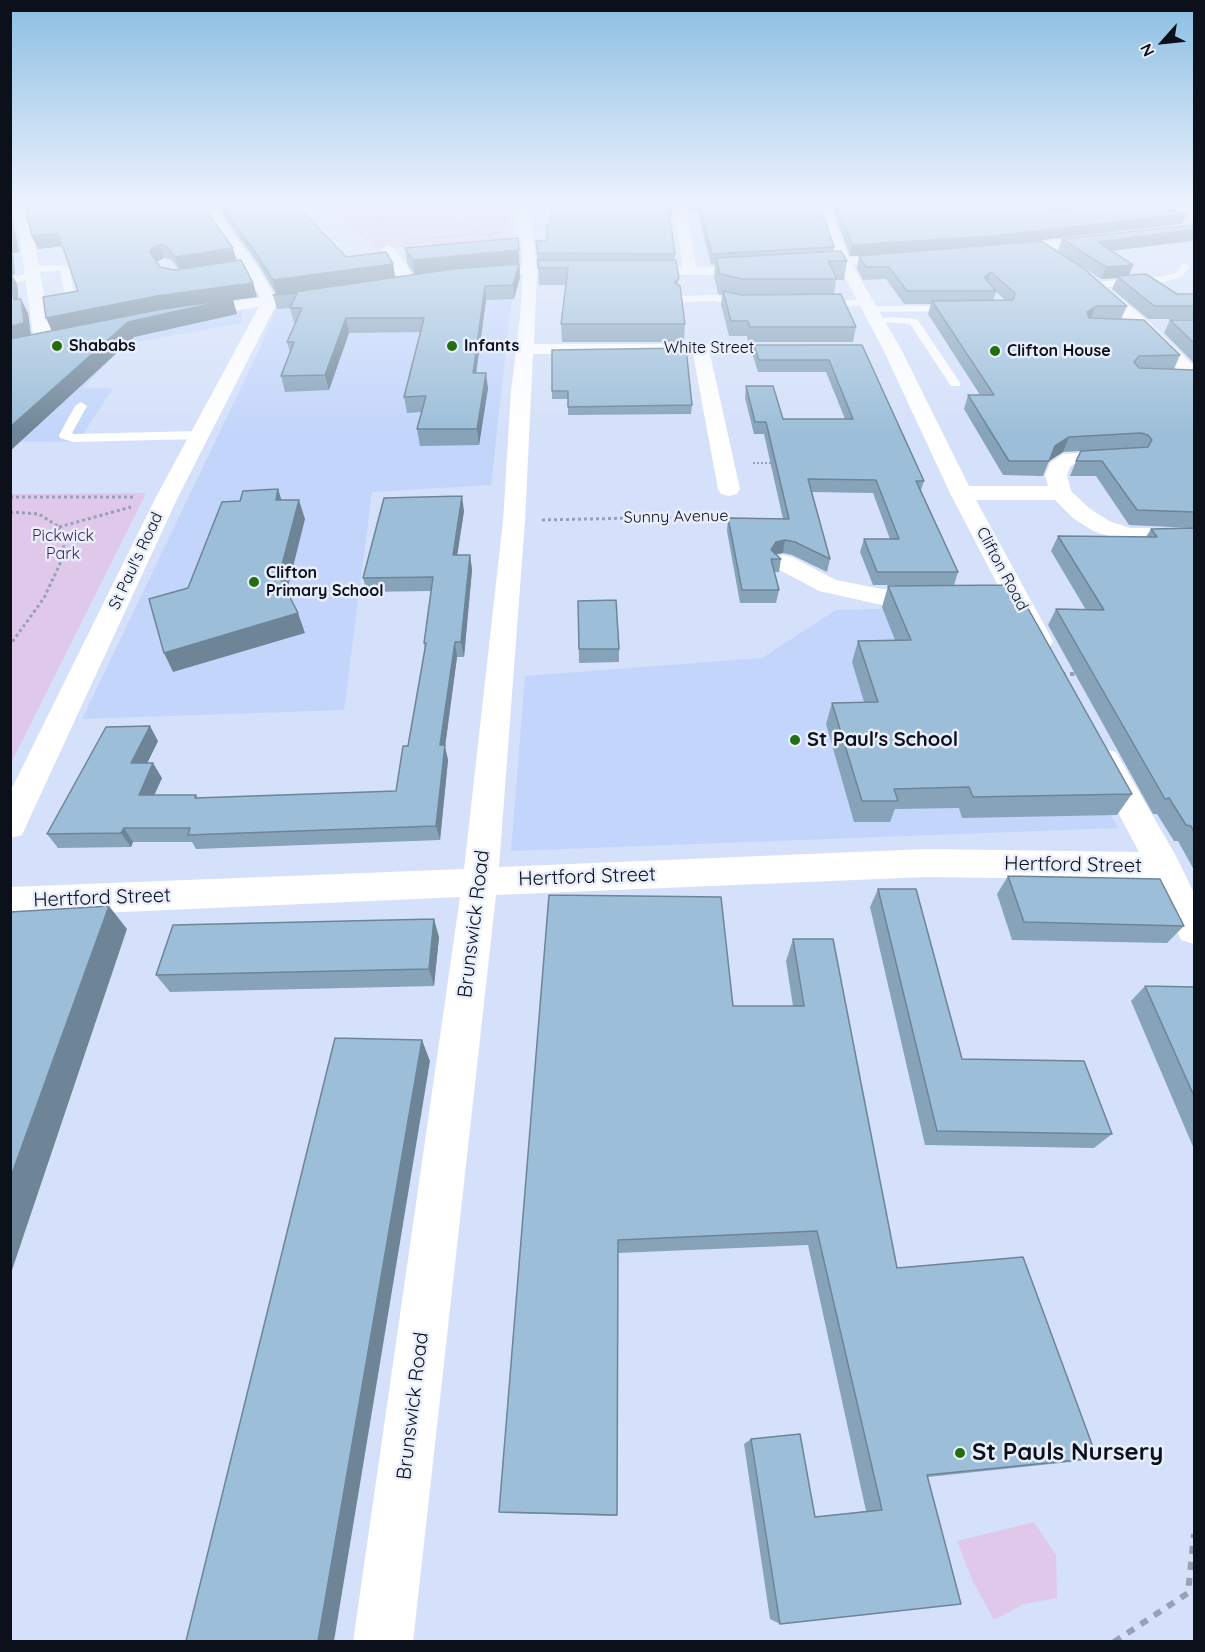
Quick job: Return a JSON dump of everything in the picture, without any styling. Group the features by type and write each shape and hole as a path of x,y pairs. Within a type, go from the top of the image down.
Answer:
{"street":[{"path":"33,280 38,309 36,343 59,338"},
{"path":"258,280 270,301"},
{"name":"Brunswick Road","path":"383,1641 480,881 514,520 520,391 529,280"},
{"name":"Clifton Road","path":"854,280 871,310 881,349 961,493 1004,594 1057,674"},
{"path":"1089,280 1143,326 1194,377"},
{"path":"176,315 330,292"},
{"name":"St Paul's Road","path":"10,826 167,496 270,301"},
{"path":"1122,326 1163,326"},
{"name":"Sunny Avenue","path":"700,348 729,489"},
{"name":"White Street","path":"525,349 813,349"},
{"path":"1172,377 1194,377"},
{"path":"1133,456 1070,458 1061,463 1056,475 1061,493 1082,513 1101,526 1128,535 1190,535"},
{"path":"961,493 1061,493"},
{"path":"783,562 828,586 882,597 948,595"},
{"path":"798,600 828,586"},
{"path":"1095,742 1164,866 1194,929"},
{"name":"Hertford Street","path":"10,902 927,863 1164,866"}],"lane":[{"path":"38,309 71,302 66,280"},
{"path":"1096,285 1151,280"},
{"path":"681,299 714,298 740,304 761,304"},
{"path":"805,305 871,310 973,309"},
{"path":"871,310 913,321 955,384"},
{"path":"81,406 65,435 73,438 199,435"}],"path":[{"path":"722,463 782,463"},
{"name":"Sunny Avenue","path":"514,520 738,516 729,489"},
{"path":"10,497 167,496"},
{"path":"59,527 167,496"},
{"path":"10,512 39,514 59,527 64,553 44,598 10,645"},
{"path":"1057,674 1091,674"},
{"path":"1114,1641 1188,1593 1194,1534"}],"shaded area":[{"name":"Clifton Primary School","path":"471,280 518,280 511,306 491,485 372,492 344,710 82,719 260,348 275,310 281,304"},
{"path":"242,310 242,323 126,344 83,388 113,388 78,442 11,441 131,329"},
{"name":"St Paul's School","path":"999,606 1118,828 511,851 525,676 762,658 836,610"}],"green space":[{"name":"Pickwick Park","path":"146,493 11,763 11,494"},
{"path":"1034,1522 1056,1555 1057,1598 1024,1604 994,1620 973,1582 957,1541"}],"building":[{"path":"11,280 14,300 21,299 24,323 10,326"},
{"path":"74,280 251,280 253,283 157,296 46,318 43,297 78,291"},
{"path":"376,280 514,280 513,285 485,286 473,373 486,373 477,429 417,429 426,396 404,397 424,318 346,318 325,375 281,376 294,342 287,342 302,308 290,308 297,293 273,295"},
{"path":"566,280 677,280 675,283 680,286 685,324 561,324"},
{"path":"899,280 987,280 996,291 907,291"},
{"path":"1000,280 1097,280 1127,306 1096,306 1087,312 1089,318 1144,320 1180,355 1139,356 1134,362 1139,368 1194,370 1194,512 1137,510 1102,461 1076,461 1081,451 1148,447 1152,440 1148,435 1141,433 1069,437 1055,446 1049,461 1009,461 968,395 994,395 932,301 1013,300 1015,293"},
{"path":"1122,280 1155,280 1177,294 1194,294 1194,306 1154,306"},
{"path":"723,291 742,295 841,294 856,327 750,327 748,321 731,321"},
{"path":"232,299 128,322 10,427 10,339 157,310"},
{"path":"1170,320 1194,320 1194,343"},
{"path":"754,345 862,345 924,481 916,481 958,572 877,572 864,539 899,539 876,480 808,479 830,559 795,542 785,540 776,542 771,550 781,559 771,559 779,590 742,590 728,518 789,519 766,422 755,422 746,386 773,386 783,419 853,419 829,360 759,360"},
{"path":"686,348 692,405 568,407 568,391 552,391 552,350"},
{"path":"278,489 276,500 299,500 279,576 298,613 164,653 149,599 188,588 222,502 240,501 243,491"},
{"path":"462,496 453,555 470,555 461,642 455,642 440,745 445,745 436,826 188,835 190,828 124,828 121,833 47,834 106,727 150,726 131,763 153,763 139,795 196,795 195,798 396,791 403,746 408,746 426,643 424,643 433,577 363,578 384,498"},
{"path":"1194,528 1194,832 1191,826 1186,825 1169,798 1165,799 1056,609 1104,610 1058,536 1157,537 1151,529"},
{"path":"1009,585 1019,603 1025,603 1132,794 973,797 969,787 894,789 898,801 862,801 832,703 878,702 858,641 911,640 888,586"},
{"path":"616,600 619,649 579,649 578,601"},
{"path":"1008,876 1160,879 1184,926 1024,922"},
{"path":"878,889 916,889 962,1059 1084,1061 1112,1134 937,1131"},
{"path":"549,895 721,897 733,1006 804,1006 793,939 833,939 897,1268 1023,1257 1097,1458 927,1475 961,1604 780,1624 751,1439 800,1434 815,1517 882,1510 817,1231 618,1240 617,1515 499,1512"},
{"path":"109,906 10,1179 10,912"},
{"path":"434,919 429,969 156,975 173,925"},
{"path":"1145,986 1194,987 1194,1096"},
{"path":"335,1038 422,1040 318,1641 186,1641"}],"place":[{"name":"Shababs","path":"57,346"},
{"name":"Infants","path":"452,346"},
{"name":"Clifton House","path":"995,351"},
{"name":"Clifton Primary School","path":"254,582"},
{"name":"St Paul's School","path":"795,740"},
{"name":"St Pauls Nursery","path":"960,1453"}]}
